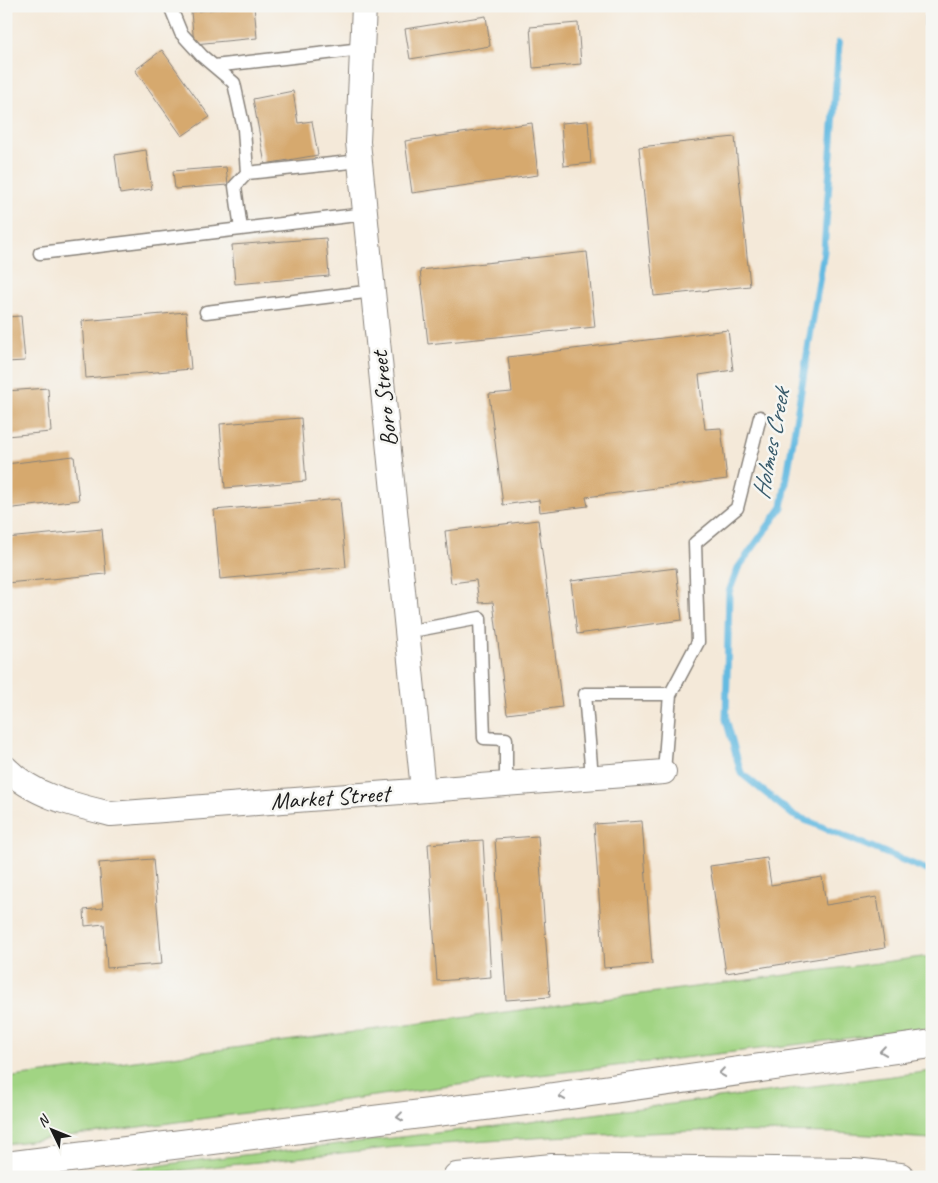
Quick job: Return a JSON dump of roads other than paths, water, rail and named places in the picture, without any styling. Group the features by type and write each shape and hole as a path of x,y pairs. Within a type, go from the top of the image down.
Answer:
{"highway":[{"path":"6,1166 533,1100 932,1044"},
{"path":"457,1177 552,1168 854,1172 900,1177"}],"street":[{"name":"Boro Street","path":"364,6 358,142 423,790"},
{"name":"Market Street","path":"6,768 16,778 61,801 111,814 664,772"}],"lane":[{"path":"170,6 181,33 202,56 234,83 244,129 247,173"},
{"path":"214,66 362,49"},
{"path":"241,229 236,186 247,173 360,161"},
{"path":"40,253 366,214"},
{"path":"206,312 373,291"},
{"path":"664,772 670,695 698,642 695,543 737,508 760,417"},
{"path":"407,632 480,618 484,738 506,739 506,784"},
{"path":"592,777 585,694 670,695"}],"waterway":[{"name":"Holmes Creek","path":"839,43 824,251 782,507 738,568 729,592 726,719 741,773 793,815 932,872"}]}
